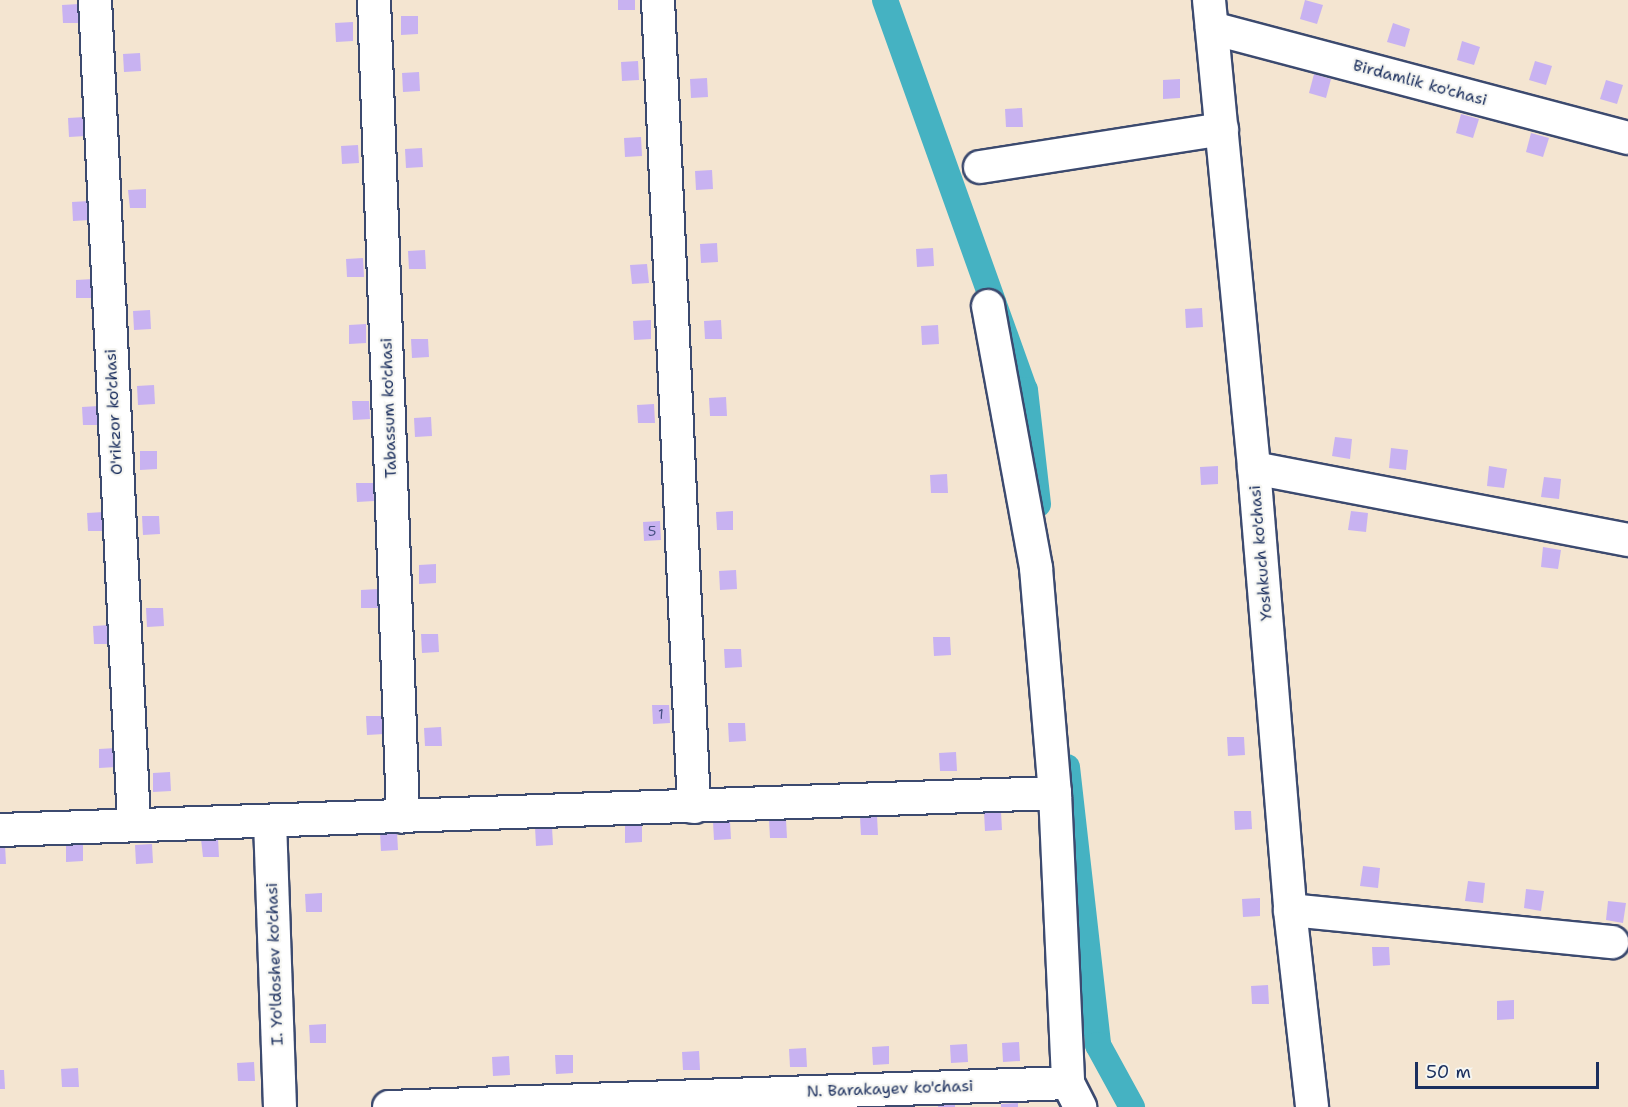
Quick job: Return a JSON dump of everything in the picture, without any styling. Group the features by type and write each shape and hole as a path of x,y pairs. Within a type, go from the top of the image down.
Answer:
{"street":[{"name":"O'rikzor ko'chasi","path":"94,0 134,824"},
{"name":"Tabassum ko'chasi","path":"374,0 403,816"},
{"path":"658,0 694,807"},
{"name":"Yoshkuch ko'chasi","path":"1210,14 1254,468 1290,910 1312,1107"},
{"name":"Birdamlik ko'chasi","path":"1210,14 1628,138"},
{"path":"980,167 1222,129"},
{"path":"988,306 1036,568 1055,793 1074,1095"},
{"path":"1254,468 1628,540"},
{"path":"0,830 1055,793"},
{"name":"I. Yo'ldoshev ko'chasi","path":"270,821 280,1107"},
{"path":"1290,910 1612,942"},
{"name":"N. Barakayev ko'chasi","path":"388,1107 1074,1095"}],"building":[{"path":"618,0 635,0 635,10 618,10"},
{"path":"1305,0 1323,5 1317,24 1300,19"},
{"path":"79,4 80,23 63,23 62,5"},
{"path":"401,16 418,16 418,34 401,35"},
{"path":"353,22 353,41 336,42 335,23"},
{"path":"1393,23 1410,29 1405,47 1387,42"},
{"path":"1462,41 1480,47 1474,65 1457,60"},
{"path":"140,53 141,71 124,72 123,54"},
{"path":"638,61 639,80 622,81 621,62"},
{"path":"1535,61 1552,66 1546,85 1529,80"},
{"path":"419,72 420,91 403,92 402,73"},
{"path":"1314,74 1331,79 1326,98 1309,93"},
{"path":"707,78 708,97 691,98 690,79"},
{"path":"1180,79 1180,98 1163,99 1163,80"},
{"path":"1606,80 1623,85 1617,104 1600,99"},
{"path":"1022,108 1023,127 1006,127 1005,109"},
{"path":"1461,114 1479,119 1473,138 1456,133"},
{"path":"85,117 86,136 69,137 68,118"},
{"path":"1531,133 1549,138 1543,157 1526,152"},
{"path":"641,137 642,156 625,157 624,138"},
{"path":"358,145 359,163 342,164 341,146"},
{"path":"422,148 423,167 406,168 405,149"},
{"path":"712,170 713,189 696,190 695,171"},
{"path":"146,189 146,208 130,208 128,190"},
{"path":"89,201 90,220 73,221 72,202"},
{"path":"717,243 718,262 701,263 700,244"},
{"path":"933,248 934,266 917,267 916,249"},
{"path":"425,250 426,269 409,269 408,251"},
{"path":"363,258 364,277 347,277 346,259"},
{"path":"647,264 649,283 632,284 630,265"},
{"path":"93,279 93,298 76,298 76,280"},
{"path":"1202,308 1203,327 1186,328 1185,309"},
{"path":"150,310 151,329 134,330 133,311"},
{"path":"651,320 651,339 634,340 633,321"},
{"path":"721,320 722,339 705,339 704,321"},
{"path":"366,324 366,343 349,344 349,325"},
{"path":"938,325 939,344 922,345 921,326"},
{"path":"411,339 428,339 429,357 412,358"},
{"path":"154,385 155,404 138,405 137,386"},
{"path":"726,397 727,416 710,416 709,398"},
{"path":"352,401 369,401 370,419 353,420"},
{"path":"654,404 655,423 638,423 637,405"},
{"path":"99,406 100,425 83,425 82,407"},
{"path":"431,417 432,436 415,437 414,418"},
{"path":"1335,437 1352,439 1350,459 1332,456"},
{"path":"1391,448 1408,450 1406,470 1389,468"},
{"path":"140,451 157,451 157,469 140,470"},
{"path":"1218,466 1218,484 1201,485 1200,467"},
{"path":"1489,466 1507,469 1504,488 1487,486"},
{"path":"947,474 948,493 931,493 930,475"},
{"path":"1544,477 1561,479 1559,499 1541,497"},
{"path":"356,483 373,483 374,501 357,502"},
{"path":"733,511 733,530 717,530 716,512"},
{"path":"1351,511 1368,513 1366,532 1348,530"},
{"path":"104,512 105,531 88,531 87,513"},
{"path":"142,516 159,516 160,534 143,535"},
{"path":"660,521 661,540 644,541 643,522"},
{"path":"1543,547 1561,550 1558,569 1541,567"},
{"path":"436,564 436,583 419,584 419,565"},
{"path":"736,570 737,589 720,590 719,571"},
{"path":"378,589 378,608 361,608 361,590"},
{"path":"146,608 163,608 164,626 147,627"},
{"path":"110,625 111,644 94,644 93,626"},
{"path":"421,634 438,634 439,652 422,653"},
{"path":"933,637 950,637 951,655 934,656"},
{"path":"724,649 741,649 742,667 725,668"},
{"path":"652,705 669,705 670,723 653,724"},
{"path":"366,716 383,716 384,734 367,735"},
{"path":"728,723 745,723 746,741 729,742"},
{"path":"441,727 442,746 425,746 424,728"},
{"path":"1227,737 1244,737 1245,755 1228,756"},
{"path":"116,748 116,767 99,768 99,749"},
{"path":"956,752 957,771 940,771 939,753"},
{"path":"170,772 171,791 153,792 153,773"},
{"path":"1234,811 1251,811 1252,829 1235,830"},
{"path":"984,812 1001,812 1002,830 985,831"},
{"path":"877,816 878,835 861,835 860,817"},
{"path":"786,819 787,838 770,838 769,820"},
{"path":"730,821 731,839 714,840 713,822"},
{"path":"642,824 642,842 625,843 625,825"},
{"path":"535,827 552,827 553,845 536,846"},
{"path":"380,832 397,832 398,850 381,851"},
{"path":"218,838 219,857 203,857 201,839"},
{"path":"83,842 83,861 66,862 66,843"},
{"path":"152,844 153,863 136,864 135,845"},
{"path":"0,845 5,845 6,864 0,864"},
{"path":"1363,866 1380,868 1378,888 1360,886"},
{"path":"1468,881 1485,883 1483,903 1465,901"},
{"path":"1526,889 1544,891 1541,911 1524,908"},
{"path":"322,893 322,912 306,912 305,894"},
{"path":"1260,898 1260,916 1243,917 1242,899"},
{"path":"1608,901 1626,903 1623,923 1606,920"},
{"path":"1372,947 1389,947 1390,965 1373,966"},
{"path":"1268,985 1269,1004 1252,1004 1251,986"},
{"path":"1514,1000 1514,1019 1497,1020 1497,1001"},
{"path":"326,1024 326,1043 310,1043 309,1025"},
{"path":"1019,1042 1020,1061 1003,1062 1002,1043"},
{"path":"967,1044 968,1062 951,1063 950,1045"},
{"path":"889,1046 889,1064 873,1065 872,1047"},
{"path":"806,1048 807,1067 790,1067 789,1049"},
{"path":"699,1051 700,1070 683,1070 682,1052"},
{"path":"555,1055 573,1055 573,1073 556,1074"},
{"path":"509,1056 510,1075 493,1076 492,1057"},
{"path":"254,1062 255,1081 238,1081 237,1063"},
{"path":"78,1068 79,1087 62,1087 61,1069"},
{"path":"0,1070 4,1070 5,1089 0,1089"},
{"path":"1018,1103 1018,1107 1001,1107 1001,1104"},
{"path":"938,1104 955,1104 955,1107 938,1107"}],"waterway":[{"path":"885,0 1025,390 1038,504"},
{"path":"1067,767 1098,1045 1132,1107"}]}
